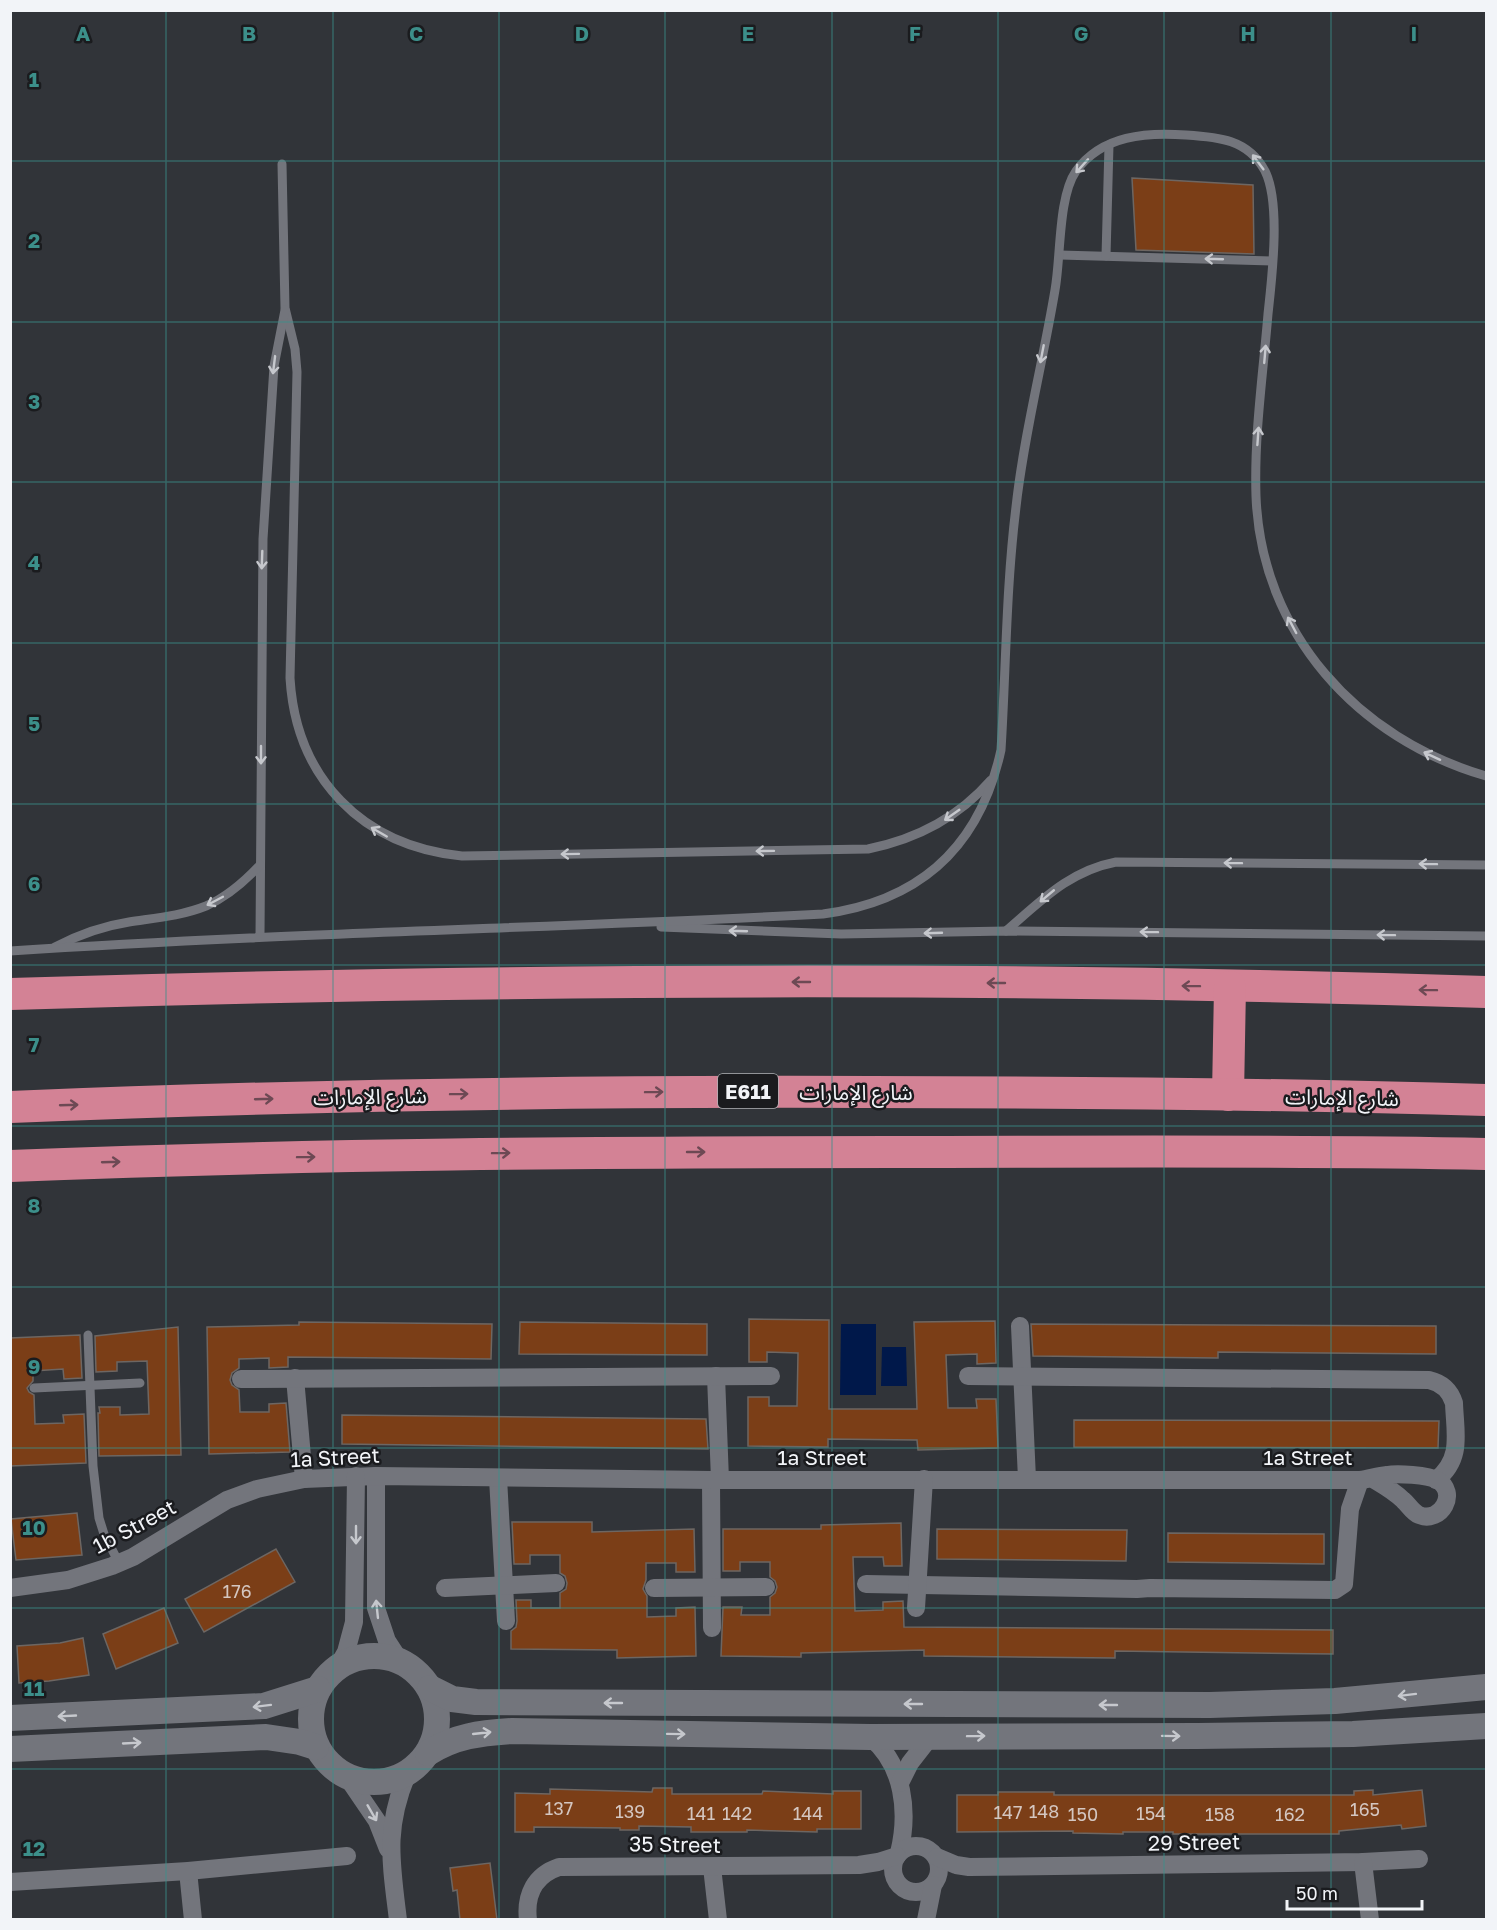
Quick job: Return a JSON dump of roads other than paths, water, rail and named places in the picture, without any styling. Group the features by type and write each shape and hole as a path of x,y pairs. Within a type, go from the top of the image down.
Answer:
{"highway":[{"path":"10,994 566,983 986,983 1486,992"},
{"path":"1228,1095 1230,987"},
{"name":"شارع الإمارات","path":"10,1107 518,1093 850,1092 1486,1100"},
{"path":"1274,1151 1323,1163 1486,1175"},
{"path":"10,1166 247,1158 509,1153 1274,1151 1486,1154"}],"street":[{"path":"1020,1326 1027,1479"},
{"path":"712,1628 716,1376"},
{"path":"241,1379 771,1376"},
{"path":"968,1377 1436,1381 1448,1390 1454,1403 1455,1451 1450,1467 1436,1480"},
{"path":"295,1378 304,1479"},
{"name":"1a Street","path":"272,1484 304,1479 356,1476 716,1480 1366,1479 1393,1474 1436,1480 1446,1489 1447,1500 1445,1506 1436,1514 1424,1516 1413,1511 1404,1501 1366,1479"},
{"path":"356,1476 354,1622 346,1652 338,1666 318,1689 313,1700 310,1724 316,1747 334,1769 347,1777 372,1783 391,1780 408,1773 440,1746 466,1736 512,1731 870,1737 1301,1736 1486,1726"},
{"path":"376,1476 376,1608 382,1631 400,1661"},
{"path":"498,1478 506,1621"},
{"path":"916,1608 924,1479"},
{"path":"866,1584 1335,1590 1344,1584 1350,1509 1366,1479"},
{"name":"1b Street","path":"10,1588 68,1580 119,1563 133,1557 213,1507 272,1484"},
{"path":"445,1588 556,1583"},
{"path":"654,1588 766,1587"},
{"path":"338,1666 362,1656 375,1655 400,1661 417,1673 430,1688 452,1699 476,1702 1210,1706 1335,1701 1486,1686"},
{"path":"428,1754 437,1728 436,1708 430,1688"},
{"path":"10,1718 264,1707 318,1689"},
{"path":"1452,1689 1461,1704 1459,1722 1454,1729"},
{"path":"900,1783 910,1763 931,1736"},
{"path":"10,1749 266,1737 316,1747"},
{"path":"870,1737 889,1757 900,1783 904,1820 898,1855 894,1862 900,1883 925,1920"},
{"path":"398,1920 390,1853 396,1804 408,1773"},
{"path":"347,1777 377,1821 390,1853"},
{"path":"904,1820 912,1834 930,1852 940,1869 934,1883 925,1920"},
{"path":"859,1865 878,1862 898,1855 910,1846 930,1852"},
{"name":"29 Street","path":"930,1852 956,1865 969,1868"},
{"path":"10,1882 188,1871 347,1856"},
{"name":"29 Street","path":"934,1883 952,1872 969,1868 1363,1862 1419,1859"},
{"path":"1363,1862 1370,1920"},
{"path":"859,1865 920,1892 934,1883"},
{"name":"35 Street","path":"528,1920 527,1904 532,1887 544,1874 559,1867 859,1865"},
{"path":"712,1867 718,1920"},
{"path":"188,1871 193,1920"}],"lane":[{"path":"10,951 260,936 615,925 824,914 874,903 906,888 941,863 974,823 986,800 1001,750 1016,506 1028,425 1056,287 1064,202 1070,182 1086,160 1109,145 1134,136 1159,133 1234,141 1258,159 1270,186 1272,261 1256,470 1259,528 1266,563 1295,631 1333,683 1366,715 1396,737 1429,755 1486,776"},
{"path":"1106,256 1109,145"},
{"path":"260,936 263,538 274,366 285,308 282,164"},
{"path":"1060,255 1272,261"},
{"path":"285,308 293,339 297,372 291,698 300,735 316,770 340,801 370,826 414,847 462,856 868,849 929,829 965,806 995,775"},
{"path":"1006,931 1068,880 1099,866 1116,862 1486,865"},
{"path":"52,948 108,926 176,915 205,906 235,889 260,865"},
{"path":"615,925 830,933 916,934 1006,931 1486,936"},
{"path":"88,1335 93,1466 99,1518 104,1534 119,1563"},
{"path":"34,1388 140,1383"}],"water":[{"path":"841,1324 876,1324 876,1395 840,1395"},
{"path":"882,1347 906,1347 907,1386 881,1386"}]}
